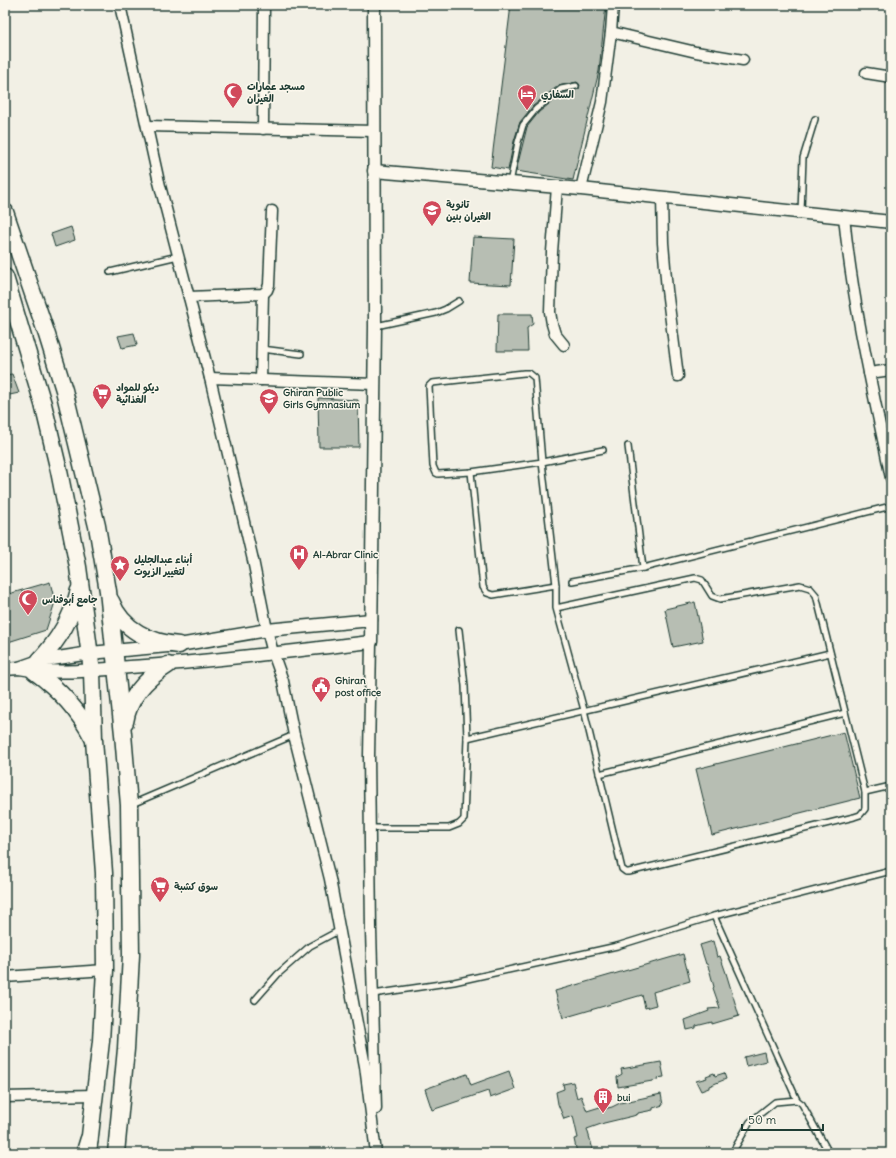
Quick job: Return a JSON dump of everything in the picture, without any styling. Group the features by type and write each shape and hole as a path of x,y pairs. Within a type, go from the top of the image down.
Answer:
{"main road":[{"path":"5,212 64,390 97,526 108,591 129,806 131,955 126,1049 116,1153"},
{"path":"5,276 31,362 62,486 78,567 92,671 94,740 104,873 105,970 101,1041 87,1149"},
{"path":"80,587 72,610 61,632 51,648 36,666 69,702 81,718 94,740"},
{"path":"108,591 120,616 129,626 140,634 159,642 180,646"},
{"path":"123,734 126,717 132,700 141,686 149,678 168,665"}],"street":[{"path":"120,5 159,182 210,378 253,560 272,653 282,681 330,880 365,1066 376,1153"},
{"path":"263,129 264,5"},
{"path":"374,5 374,541 369,756 376,1153"},
{"path":"581,189 602,102 613,5"},
{"path":"611,32 696,52 743,60"},
{"path":"866,73 891,77"},
{"path":"147,126 374,132"},
{"path":"374,170 581,189 891,222"},
{"path":"557,187 552,252 550,312 555,334 564,346"},
{"path":"662,198 667,290 678,376"},
{"path":"261,380 263,294 269,285 272,212"},
{"path":"844,217 855,307 891,478"},
{"path":"189,297 263,294"},
{"path":"869,373 891,370"},
{"path":"210,378 374,384"},
{"path":"5,669 36,666 90,653 180,646 267,630 371,620"},
{"path":"36,666 92,671 168,665 371,642"},
{"path":"5,977 105,970"},
{"path":"5,1097 94,1095"}],"lane":[{"path":"510,183 523,125 536,109 561,89 576,86"},
{"path":"801,213 803,158 815,119"},
{"path":"110,272 178,256"},
{"path":"375,326 436,313 459,301"},
{"path":"262,349 301,354"},
{"path":"556,608 695,578 702,580 712,596 720,599 800,585 810,588 816,595 865,792 865,809 860,815 854,817 626,872 621,866 584,710 556,608 556,585 542,462 536,383 533,375 530,373 524,373 431,384 428,389 434,470 438,474 472,472 542,462 603,450"},
{"path":"628,446 643,568"},
{"path":"472,472 484,587 487,593 493,595 556,585"},
{"path":"572,581 643,568 891,506"},
{"path":"370,828 449,828 459,824 464,819 467,738 465,686 459,630"},
{"path":"467,738 830,653"},
{"path":"599,774 845,713"},
{"path":"129,806 294,735"},
{"path":"865,792 891,786"},
{"path":"373,994 454,982 616,946 714,916 891,871"},
{"path":"714,916 797,1100 802,1104 829,1153"},
{"path":"255,1000 278,974 310,946 340,930"},
{"path":"732,1153 750,1122 775,1102 797,1100"}],"building":[{"path":"511,5 606,5 599,71 573,180 516,171 527,127 539,112 563,93 579,89 580,85 577,82 558,86 533,106 520,122 514,141 508,170 491,167"},
{"path":"71,227 75,240 55,247 51,234"},
{"path":"473,237 514,239 511,285 470,283"},
{"path":"498,314 532,314 533,324 527,328 528,351 497,351"},
{"path":"134,333 137,345 122,348 118,336"},
{"path":"12,374 19,393 5,396 5,375"},
{"path":"318,398 358,400 359,447 319,447"},
{"name":"جامع أبوفناس","path":"50,582 55,602 46,630 5,643 5,595"},
{"path":"695,602 703,641 673,647 665,609"},
{"path":"844,732 860,798 712,835 696,769"},
{"path":"713,941 717,957 720,956 726,973 739,1016 712,1024 712,1022 696,1026 696,1028 687,1030 685,1020 709,1011 708,1009 720,1008 713,988 710,972 700,945"},
{"path":"683,954 690,981 653,992 656,1005 645,1008 642,995 563,1018 555,991"},
{"path":"764,1052 766,1061 746,1066 744,1057"},
{"path":"661,1062 664,1077 657,1078 658,1080 618,1087 617,1077 622,1074 621,1069"},
{"path":"509,1071 515,1089 490,1098 488,1091 432,1110 425,1089 467,1074 471,1085"},
{"path":"714,1073 715,1076 724,1073 726,1079 701,1091 696,1081 707,1078 706,1076"},
{"path":"573,1082 577,1098 581,1096 587,1111 603,1106 604,1109 620,1103 661,1094 663,1105 653,1108 653,1110 638,1113 633,1116 587,1129 594,1153 577,1153 574,1139 578,1138 573,1116 564,1119 558,1104 556,1092 564,1089 563,1084"}],"place":[{"name":"مسجد عمارات الغيران","path":"233,109"},
{"name":"السفاري","path":"527,111"},
{"name":"تانوية الغيران بنين","path":"432,227"},
{"name":"ديكو للمواد الغذائية","path":"102,410"},
{"name":"Ghiran Public Girls Gymnasium","path":"269,415"},
{"name":"Al-Abrar Clinic","path":"299,571"},
{"name":"أبناء عبدالجليل لتغيير الزيوت","path":"120,582"},
{"name":"جامع أبوفناس","path":"28,616"},
{"name":"Ghiran post office","path":"321,703"},
{"name":"سوق كشبة","path":"160,903"},
{"name":"bui","path":"603,1114"}]}
